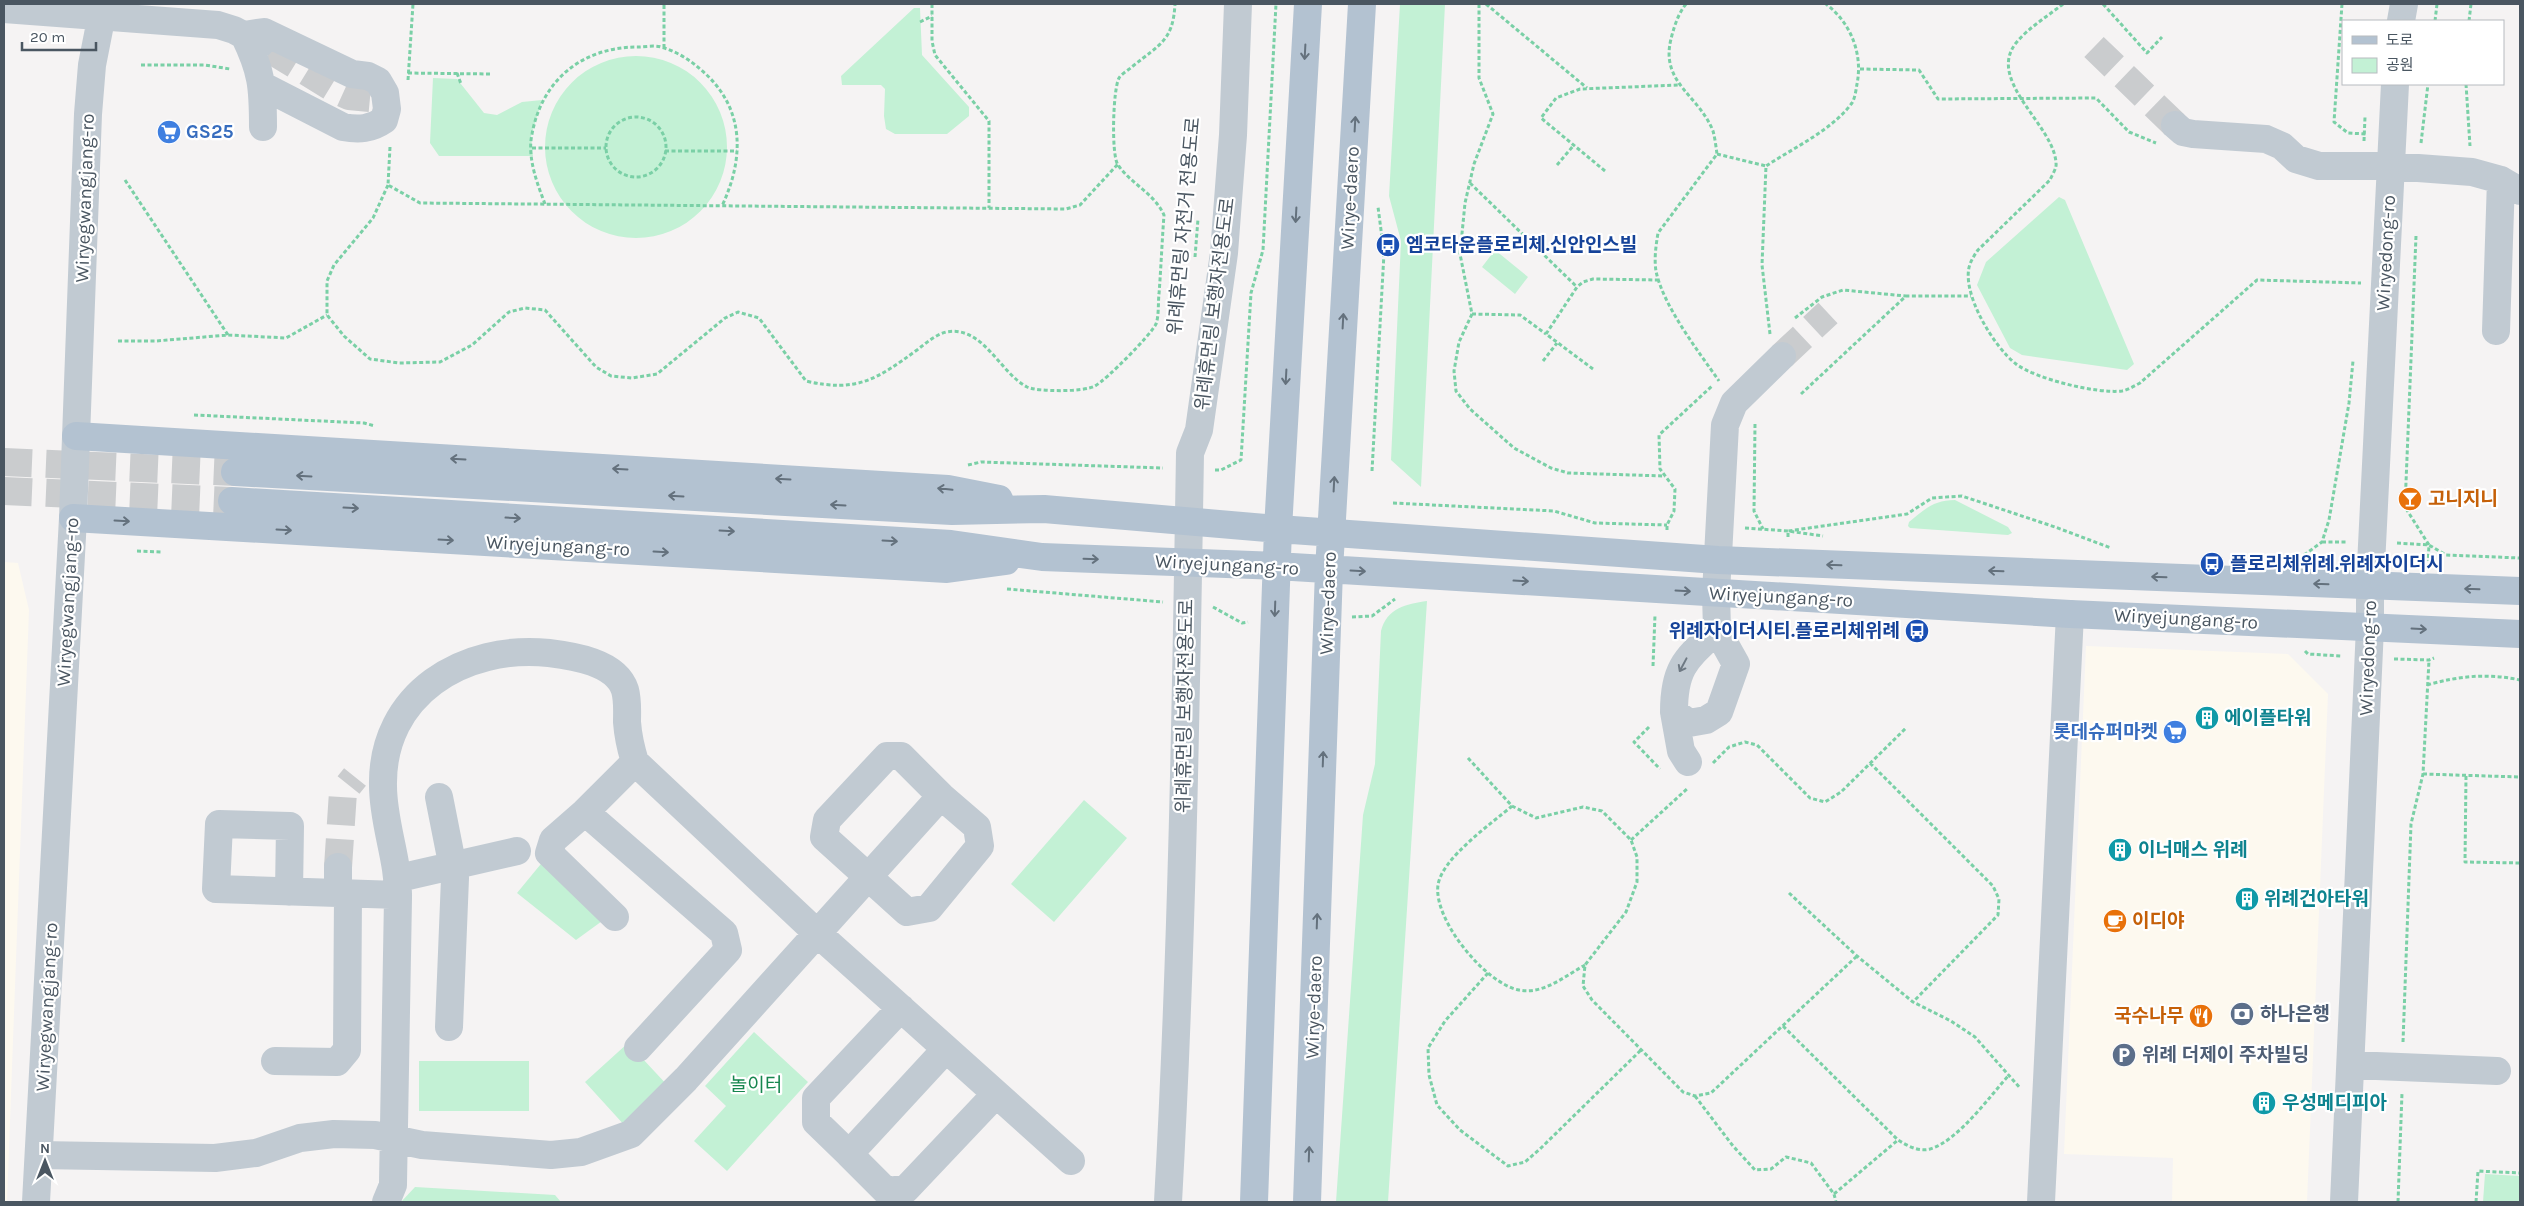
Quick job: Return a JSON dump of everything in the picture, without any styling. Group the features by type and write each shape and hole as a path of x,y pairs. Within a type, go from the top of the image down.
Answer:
{"main road":[{"path":"1254,1202 1276,566 1308,4"},
{"name":"Wirye-daero","path":"1307,1202 1329,570 1362,4"},
{"name":"Wiryejungang-ro","path":"76,436 948,489 1044,509"},
{"name":"Wiryejungang-ro","path":"235,472 952,511 1044,509 1718,560 2520,591"},
{"name":"Wiryejungang-ro","path":"232,501 951,544 1042,557 1276,566 2070,614 2520,634"},
{"name":"Wiryejungang-ro","path":"73,518 947,569 1042,557"}],"street":[{"name":"위례휴먼링 보행자전용도로","path":"1168,1202 1173,1106 1187,631 1190,453 1199,430 1224,253 1233,135 1238,4"},
{"path":"2401,20 2404,4"},
{"path":"4,9 102,9 218,26 234,30 271,50"},
{"name":"Wiryegwangjang-ro","path":"36,1202 73,518 88,114 92,65 102,9"},
{"path":"244,35 264,32 352,74 368,76 378,81 385,93 387,109 384,120 374,127 357,129 343,127 263,86"},
{"path":"244,35 256,60 263,86 263,127"},
{"name":"Wiryedong-ro","path":"2344,1202 2352,1065 2370,627 2368,280 2378,166 2392,134 2395,85"},
{"path":"2167,135 2183,132 2266,139 2282,146 2296,159 2319,166 2378,166 2472,172 2510,185 2496,331"},
{"path":"1674,712 1689,723 1706,720 1719,712 1736,664 1717,630 1716,592 1725,425 1734,403 1776,345"},
{"path":"2041,1202 2070,614"},
{"path":"1712,716 1688,762 1681,751 1674,712 1674,686 1684,660 1717,630"},
{"path":"386,1202 393,1184 399,887 383,789 386,755 390,740 409,704 446,672 479,659 528,652 582,658 607,670 624,687 627,699 628,736 635,762 817,933 1071,1161"},
{"path":"887,756 901,756 941,796 977,827 980,846 929,908 907,912 867,876 824,837 827,820 887,756"},
{"path":"614,917 549,854 553,840 585,812 635,762"},
{"path":"39,1155 215,1158 256,1153 300,1138 334,1134 375,1135 422,1145 551,1155 581,1152 631,1134 686,1078 941,796"},
{"path":"439,797 455,878 450,1027"},
{"path":"585,812 724,933 728,950 638,1048"},
{"path":"289,892 341,885 399,887 453,866 517,851"},
{"path":"275,1061 337,1062 347,1050 341,885"},
{"path":"901,1008 816,1098 816,1122 886,1191 906,1189 996,1094"},
{"path":"849,1154 946,1049"},
{"path":"2352,1065 2498,1071"}],"path":[{"path":"407,82 410,73 413,4"},
{"path":"664,4 664,48"},
{"path":"932,4 932,41 935,55 988,121 989,208"},
{"path":"392,137 389,151 388,185 373,218 334,265 327,282 327,314 344,336 370,358 399,363 440,362 472,345 509,312 525,308 545,310 596,367 611,376 632,378 657,374 725,318 738,312 759,318 806,381 825,386 865,383 885,373 934,337 946,332 963,332 980,341 1018,381 1030,388 1046,391 1093,388 1113,372 1156,324 1164,215 1159,203 1118,164 1114,152 1116,90 1119,77 1167,39 1172,30 1175,4"},
{"path":"1241,460 1251,293 1263,250 1276,4"},
{"path":"1479,4 1479,78 1494,114 1474,164 1464,203 1460,254 1472,314 1459,342 1454,371 1456,391 1470,409 1514,448 1544,464 1568,473 1665,476"},
{"path":"1486,4 1587,89"},
{"path":"1686,4 1675,25 1667,54 1670,68 1679,85 1698,107 1713,131 1717,154 1658,233 1655,247 1656,271 1680,322 1719,380"},
{"path":"1717,154 1766,166 1831,124 1853,101 1860,70 1858,48 1836,11 1826,4"},
{"path":"2063,4 2016,43 2010,56 2009,70 2014,87 2054,151 2057,165 2050,180 1978,250 1970,264 1971,296 1996,343 2016,363 2033,374 2054,380 2103,390 2124,391 2140,383 2257,280 2368,280"},
{"path":"2103,4 2147,53 2162,37"},
{"path":"2342,4 2334,122 2348,134 2392,134"},
{"path":"2435,20 2437,4"},
{"path":"2469,20 2471,4"},
{"path":"920,22 932,16"},
{"path":"545,204 534,173 531,136 541,102 558,78 581,60 607,50 631,47 664,48 687,58 712,79 730,108 737,132 737,151 733,182 722,206"},
{"path":"141,65 205,65 226,67 233,70"},
{"path":"1860,70 1919,70 1938,99 2096,98 2129,132 2167,135"},
{"path":"410,73 491,74"},
{"path":"457,73 461,84"},
{"path":"1605,171 1541,118 1556,98 1580,89 1679,85"},
{"path":"2418,168 2428,85"},
{"path":"2466,85 2472,172"},
{"path":"2366,109 2364,134 2378,166"},
{"path":"634,117 653,122 660,129 664,138 665,151 659,166 652,173 633,177 616,169 609,162 606,148 609,133 616,124 634,117"},
{"path":"1557,165 1574,145"},
{"path":"532,148 606,148"},
{"path":"665,151 737,151"},
{"path":"388,185 420,203 1066,209 1080,205 1118,164"},
{"path":"1766,166 1762,265 1776,345"},
{"path":"125,180 228,335"},
{"path":"1469,182 1577,287"},
{"path":"1372,471 1384,253 1377,198"},
{"name":"위례휴먼링 자전거 전용도로","path":"1194,264 1198,215"},
{"path":"2416,228 2405,507 2429,545 2446,555 2520,558"},
{"path":"1546,334 1577,287 1583,282 1593,280 1660,280"},
{"path":"2359,292 2368,280"},
{"path":"1795,318 1822,296 1843,290 1906,296 1971,296"},
{"path":"1802,394 1906,296"},
{"path":"118,341 156,341 228,335 286,338 327,314"},
{"path":"1472,314 1520,314 1593,369"},
{"path":"1542,361 1558,343"},
{"path":"2322,542 2329,520 2349,403 2353,357"},
{"path":"1755,422 1754,511 1763,529"},
{"path":"1393,503 1554,511 1596,523 1667,525 1674,511 1675,489 1660,469 1660,435"},
{"path":"1788,531 1907,514 1932,498 1962,496 2055,526 2112,548"},
{"path":"137,550 167,552"},
{"path":"1005,589 1172,603"},
{"path":"1327,619 1372,616 1398,596"},
{"path":"1211,606 1242,623 1274,621"},
{"path":"2301,648 2308,654"},
{"path":"2398,1202 2411,824 2423,774 2429,660"},
{"path":"2427,685 2456,677 2482,675 2520,680"},
{"path":"1709,767 1729,748 1745,742 1757,745 1810,798 1824,802 1841,792 1906,728"},
{"path":"1468,758 1512,806 1536,818 1583,807 1602,811 1631,840 1637,857 1637,882 1626,912 1585,965 1549,986 1536,990 1519,990 1496,982 1456,939 1445,920 1438,902 1438,884 1450,860 1512,806"},
{"path":"1870,763 1993,886 1999,899 1998,915 1913,1002"},
{"path":"2423,774 2520,777"},
{"path":"2466,776 2465,862 2520,863"},
{"path":"1631,840 1689,787"},
{"path":"1789,893 1857,956 1913,1002 1951,1021 1975,1037 2045,1115"},
{"path":"1585,965 1584,986 1592,1000 1683,1092 1695,1096 1711,1093 1857,956"},
{"path":"1488,973 1445,1021 1428,1048 1430,1075 1437,1105 1460,1130 1508,1166 1525,1162 1641,1050"},
{"path":"1783,1026 1898,1140 1913,1149 1930,1149 1953,1136 2009,1075"},
{"path":"1695,1096 1733,1146 1755,1170 1771,1169 1786,1157 1811,1163 1834,1194 1836,1202"},
{"path":"1834,1194 1898,1140"},
{"path":"2476,1202 2478,1171 2520,1173"}],"shaded area":[{"path":"4,562 18,563 29,610 7,1202 4,1202"},
{"path":"2086,646 2288,654 2328,694 2307,1202 2172,1202 2173,1158 2064,1154"}],"green space":[{"path":"1400,4 1445,4 1421,487 1391,460 1401,241 1389,196"},
{"path":"914,8 920,8 922,55 969,107 969,116 947,134 895,134 886,129 884,116 885,89 881,85 842,85 841,76"},
{"path":"645,56 671,63 687,71 706,89 720,112 727,138 727,156 720,182 712,198 694,217 687,223 662,234 645,238 627,238 601,231 585,223 560,198 552,182 547,165 545,138 552,112 560,96 585,71 601,63 618,58"},
{"path":"433,78 457,79 484,113 497,115 522,102 542,100 531,136 533,156 439,156 430,143"},
{"path":"2059,197 2065,200 2134,364 2127,370 2022,355 2010,348 1977,285 1986,262"},
{"path":"1495,250 1528,277 1515,294 1482,267"},
{"path":"1948,500 1955,500 2008,527 2012,533 2008,535 1910,528 1908,526 1909,522 1930,506"},
{"path":"1427,601 1388,1202 1336,1202 1363,815 1375,764 1381,631 1388,617 1398,608"},
{"path":"1084,800 1127,838 1054,922 1011,884"},
{"path":"545,859 609,916 576,940 517,893"},
{"name":"놀이터","path":"754,1032 808,1082 727,1171 694,1141 726,1106 705,1086"},
{"path":"628,1043 669,1087 626,1127 585,1082"},
{"path":"419,1061 529,1061 529,1111 419,1111"},
{"path":"2485,1174 2520,1176 2520,1202 2483,1202"},
{"path":"415,1187 555,1195 561,1202 401,1202"}],"tunnel":[{"path":"2094,47 2175,125"},
{"path":"271,50 338,91 349,96 370,98"},
{"path":"1782,356 1828,313"},
{"path":"4,462 235,472"},
{"path":"4,491 232,501"},
{"path":"338,867 343,792 355,777"}],"place":[{"name":"GS25","path":"169,132"},
{"name":"엠코타운플로리체.신안인스빌","path":"1388,245"},
{"name":"고니지니","path":"2410,499"},
{"name":"플로리체위례.위례자이더시","path":"2212,564"},
{"name":"위례자이더시티.플로리체위례","path":"1917,631"},
{"name":"에이플타워","path":"2207,718"},
{"name":"롯데슈퍼마켓","path":"2175,732"},
{"name":"이너매스 위례","path":"2120,850"},
{"name":"위례건아타워","path":"2247,899"},
{"name":"이디야","path":"2115,921"},
{"name":"하나은행","path":"2242,1014"},
{"name":"국수나무","path":"2201,1016"},
{"name":"위례 더제이 주차빌딩","path":"2124,1055"},
{"name":"우성메디피아","path":"2264,1103"}]}
